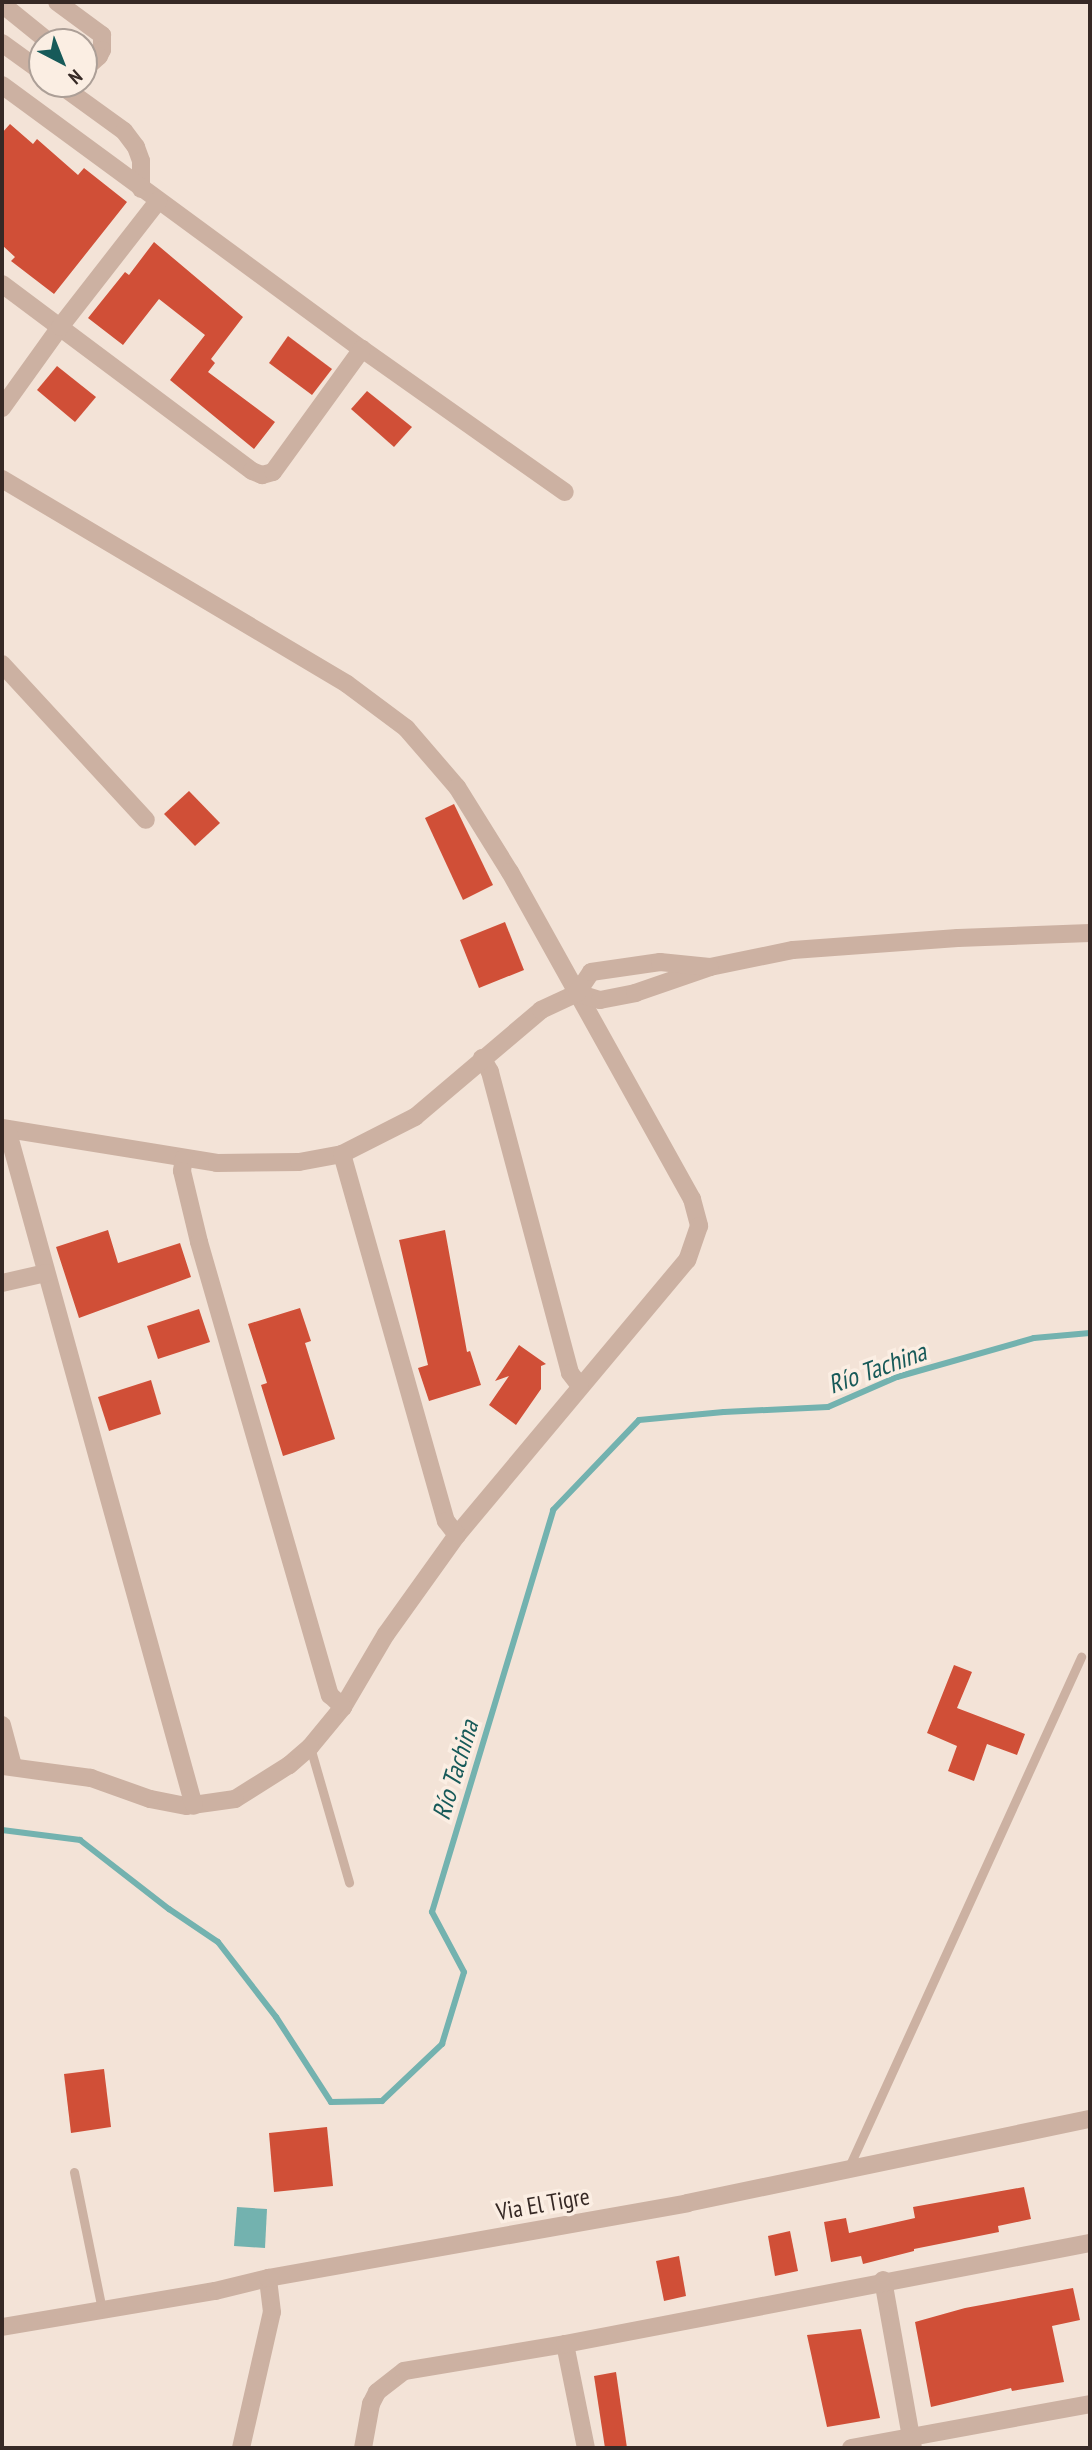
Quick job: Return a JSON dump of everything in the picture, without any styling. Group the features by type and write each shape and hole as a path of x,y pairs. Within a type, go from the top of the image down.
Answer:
{"street":[{"path":"57,2 92,28"},
{"path":"2,5 31,28"},
{"path":"98,32 102,35 102,50 98,58"},
{"path":"2,43 28,62"},
{"path":"2,85 362,349 565,492"},
{"path":"78,98 124,131 136,147 141,161 141,189"},
{"path":"2,408 60,327 158,201"},
{"path":"2,284 252,471 261,475 273,472 362,349"},
{"path":"2,480 335,677 406,728 457,787 510,872 692,1199 699,1226 687,1260 457,1535 386,1634 343,1707 310,1747 249,1793 220,1803 194,1806 150,1799 91,1778 7,1766 2,1725"},
{"path":"2,664 146,820"},
{"path":"577,993 600,1000 665,985 710,967 793,950 958,938 1090,933"},
{"path":"194,1806 4,1128 184,1158 259,1164 299,1162 342,1154 415,1117 541,1010 577,993 591,972 660,962 710,967"},
{"path":"482,1058 490,1072 570,1373 580,1386"},
{"path":"342,1154 446,1521 457,1535"},
{"path":"184,1158 182,1171 199,1242 330,1695 343,1707"},
{"path":"2,1283 46,1273"},
{"name":"Via El Tigre","path":"2,2327 215,2291 268,2278 687,2203 1090,2119"},
{"path":"363,2448 371,2404 377,2392 394,2376 404,2371 565,2344 883,2280 1090,2243"},
{"path":"241,2448 272,2312 268,2278"},
{"path":"883,2280 912,2443"},
{"path":"565,2344 586,2448"},
{"path":"851,2448 912,2443 1090,2404"}],"lane":[{"path":"848,2169 1081,1657"},
{"path":"310,1747 349,1882"},
{"path":"74,2172 102,2310"}],"water":[{"path":"237,2207 267,2209 265,2248 234,2246"}],"building":[{"path":"10,124 33,144 37,139 78,175 84,168 127,202 54,294 11,261 15,257 2,245 2,133"},
{"path":"154,242 243,317 211,359 215,363 208,372 275,422 254,449 170,380 205,335 159,299 123,345 88,318 125,272 129,275"},
{"path":"288,336 332,369 312,395 269,363"},
{"path":"57,366 96,397 75,422 37,390"},
{"path":"367,391 412,427 394,447 351,409"},
{"path":"189,791 220,823 195,846 164,814"},
{"path":"454,804 493,885 463,900 425,818"},
{"path":"505,922 524,970 479,988 460,940"},
{"path":"108,1230 118,1263 180,1243 191,1277 79,1318 56,1247"},
{"path":"445,1230 467,1352 470,1351 481,1385 429,1401 418,1368 428,1365 399,1240"},
{"path":"300,1308 311,1341 305,1343 335,1439 283,1456 261,1385 267,1383 248,1324"},
{"path":"199,1309 210,1342 158,1359 147,1326"},
{"path":"519,1345 546,1364 541,1366 541,1389 516,1425 489,1405 509,1376 495,1381"},
{"path":"151,1380 161,1414 109,1431 98,1397"},
{"path":"954,1665 972,1672 957,1708 1025,1734 1017,1755 987,1744 974,1781 948,1771 957,1746 927,1733"},
{"path":"104,2069 111,2127 71,2133 64,2074"},
{"path":"327,2127 333,2186 274,2192 269,2133"},
{"path":"1024,2187 1031,2219 998,2226 999,2232 914,2249 863,2264 861,2256 831,2262 824,2222 846,2218 849,2233 915,2218 913,2207"},
{"path":"790,2231 798,2271 775,2276 768,2236"},
{"path":"679,2256 686,2296 664,2301 656,2261"},
{"path":"1073,2288 1080,2320 1052,2326 1064,2382 1012,2391 1011,2388 931,2407 915,2322 965,2308"},
{"path":"861,2329 880,2418 827,2427 807,2335"},
{"path":"616,2372 627,2448 605,2448 594,2376"}],"waterway":[{"name":"Río Tachina","path":"2,1830 80,1840 169,1909 218,1942 276,2017 331,2102 382,2101 442,2044 464,1972 432,1912 553,1510 639,1420 724,1412 828,1407 897,1377 1034,1338 1090,1333"}]}
